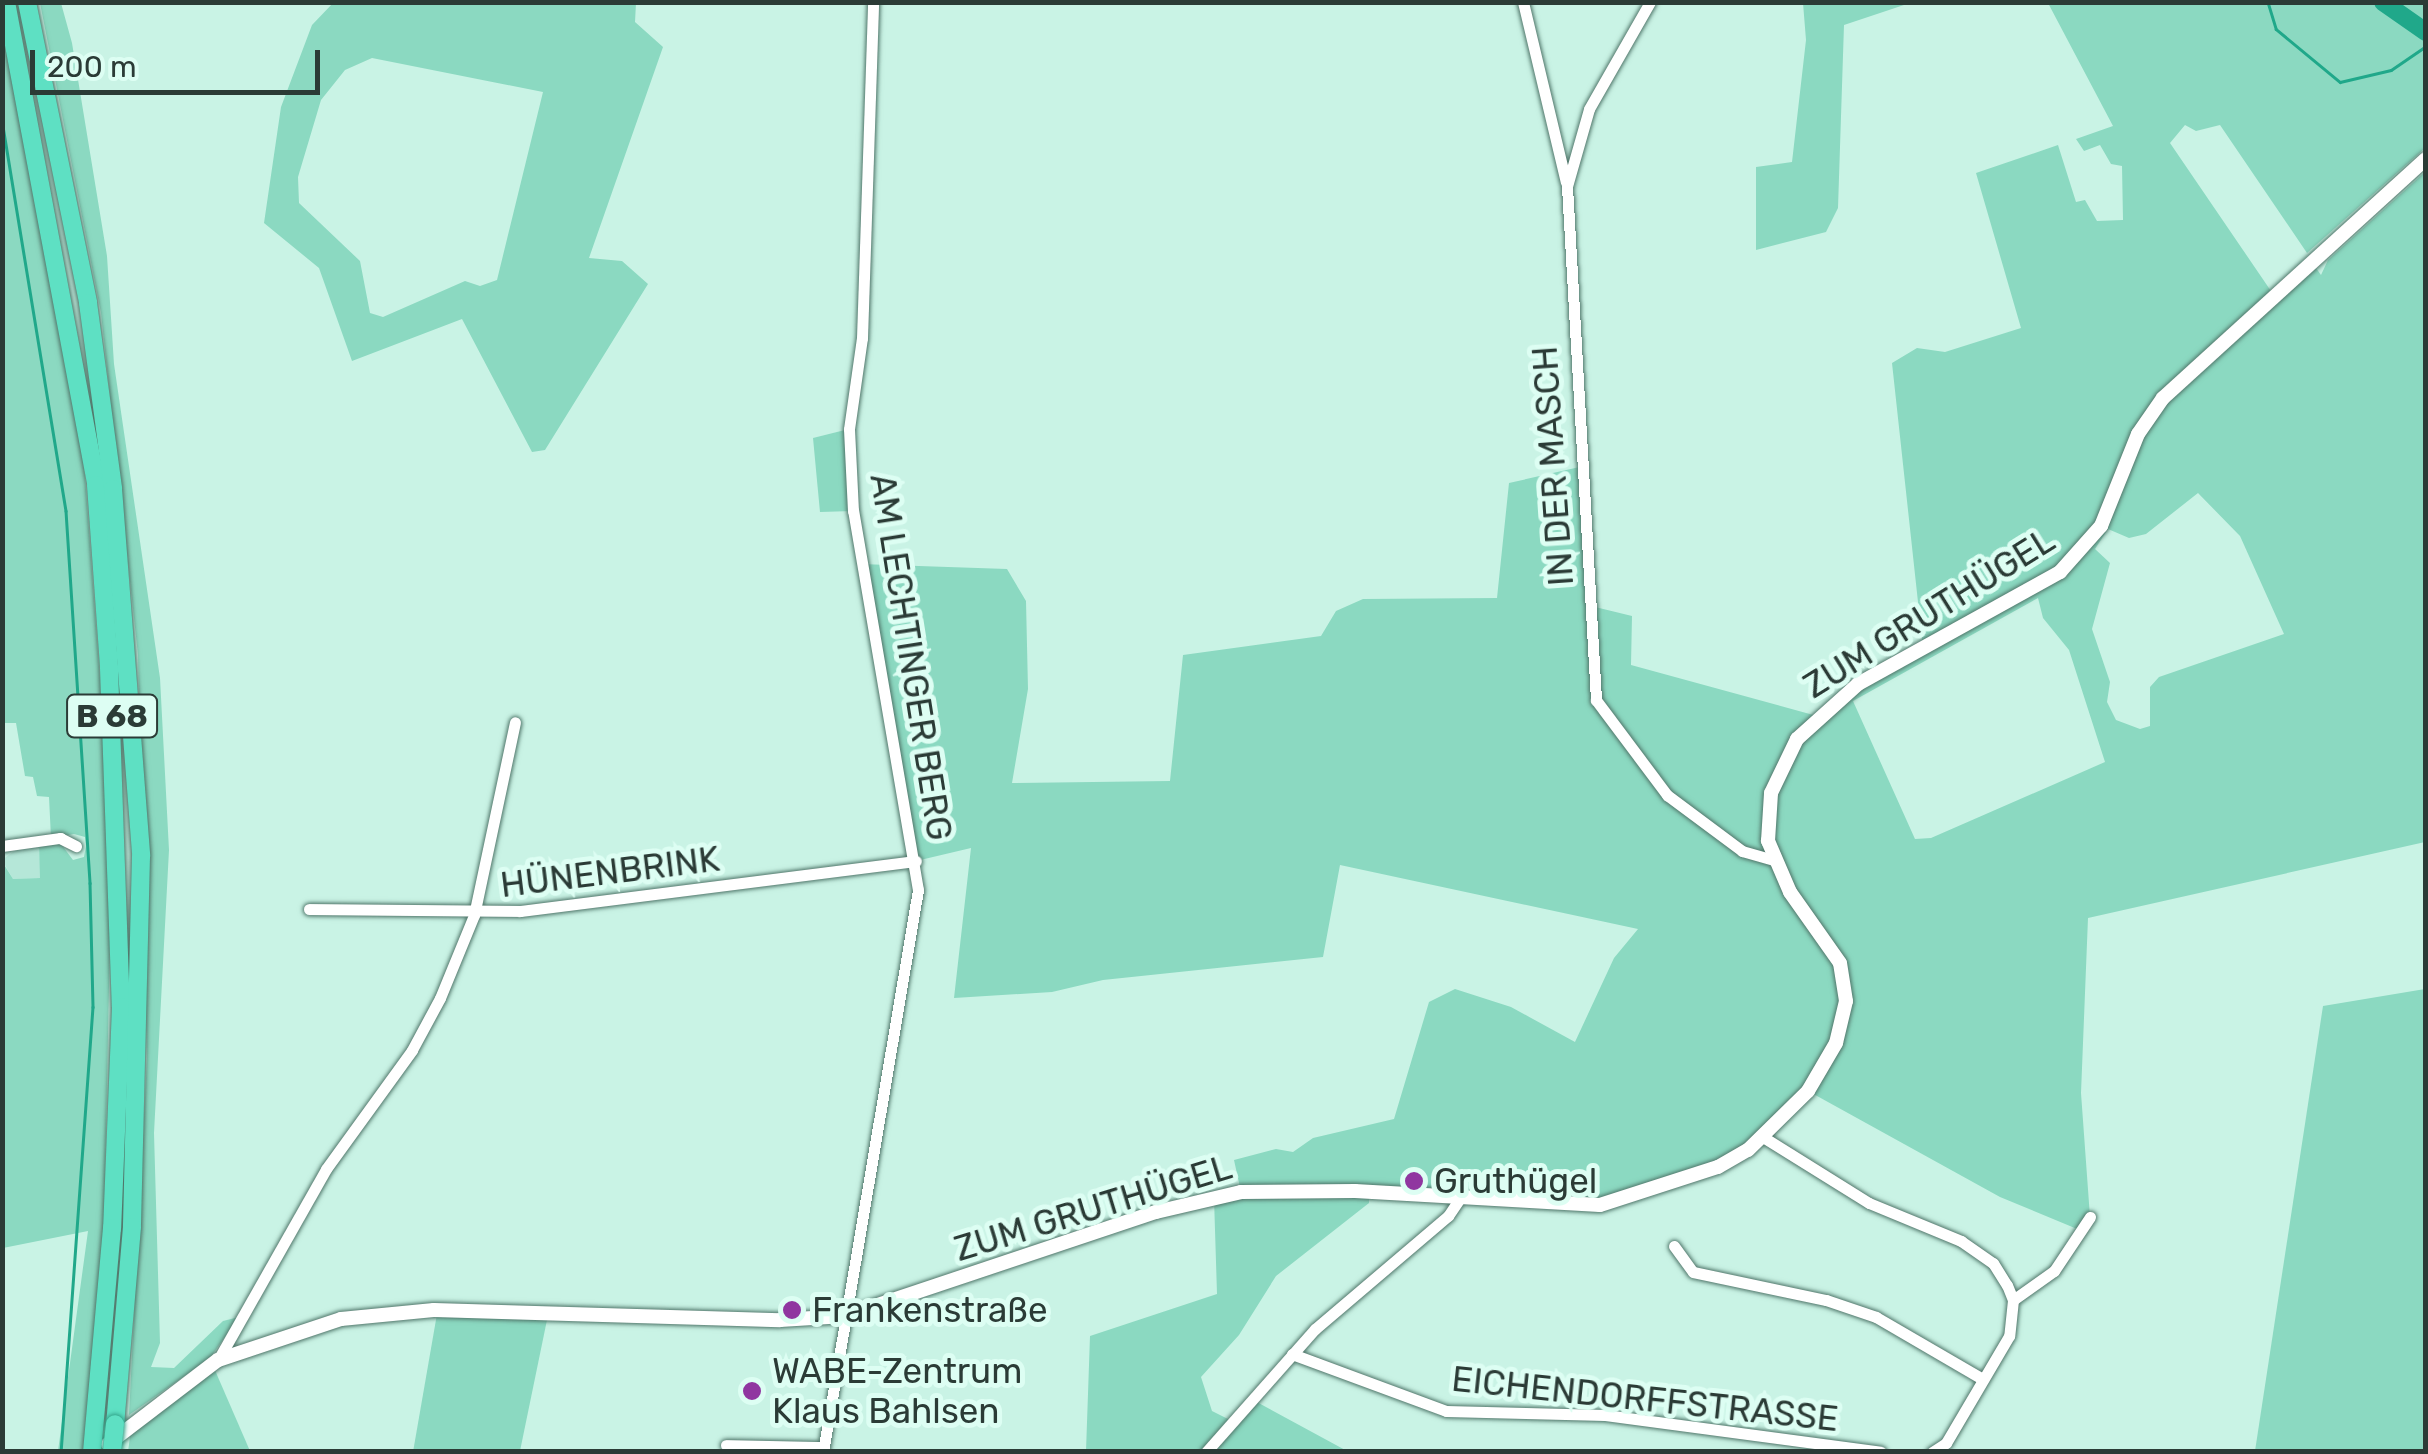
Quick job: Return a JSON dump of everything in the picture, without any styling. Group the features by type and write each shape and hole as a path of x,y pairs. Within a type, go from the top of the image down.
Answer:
{"highway":[{"name":"B 68","path":"6,2 96,485 109,668 121,1007 112,1228 95,1446"},
{"name":"B 68","path":"27,2 88,303 113,489 136,782 140,1006 132,1227 112,1452"}],"street":[{"name":"AM LECHTINGER BERG","path":"845,1316 914,945 916,860 858,551 852,478 873,2"},
{"path":"1523,2 1567,186"},
{"name":"IN DER MASCH","path":"1650,2 1589,109 1567,186 1596,700 1667,795 1742,851 1772,860"},
{"name":"ZUM GRUTHÜGEL","path":"95,1446 218,1360 313,1326 401,1312 845,1316 1156,1212 1242,1192 1600,1205 1686,1180 1763,1137 1822,1070 1846,1002 1830,943 1772,860 1770,793 1786,754 1817,716 1858,684 2060,572 2101,526 2138,434 2163,398 2426,159"},
{"path":"218,1360 326,1170 427,1024 474,914 514,722"},
{"path":"2,846 60,838 76,846"},
{"name":"HÜNENBRINK","path":"309,908 474,914 916,860"},
{"path":"1763,1137 1869,1203 1960,1241 1993,1263 2012,1300 2009,1336 1980,1377 1946,1443 1932,1452"},
{"path":"1206,1452 1292,1354 1461,1197"},
{"path":"2012,1300 2054,1271 2090,1217"},
{"path":"1674,1246 1694,1272 1826,1300 1876,1318 1980,1377"},
{"path":"726,1445 823,1450 845,1316"},
{"name":"EICHENDORFFSTRASSE","path":"1292,1354 1446,1412 1605,1416 1881,1452"}],"shaded area":[{"path":"334,2 636,3 635,22 663,47 589,258 622,261 648,284 545,450 532,452 462,319 352,361 319,268 264,223 281,107 312,25","holes":["372,58 543,92 497,280 480,286 465,281 383,317 370,313 360,261 299,203 298,177 321,100 345,70"]},
{"path":"40,3 61,3 72,43 107,256 114,364 160,678 169,850 154,1133 160,1343 151,1367 174,1368 223,1321 239,1317 210,1358 129,1415 147,1058 138,655 101,313"},
{"path":"1803,3 1910,3 1844,25 1838,208 1826,232 1756,250 1756,167 1792,162 1806,40"},
{"path":"2048,3 2425,3 2425,148 2307,253 2220,125 2196,131 2185,125 2170,143 2273,294 2311,261 2321,275 2328,260 2425,172 2425,842 2088,918 2081,1093 2090,1217 2082,1231 2000,1197 1808,1091 1748,1150 1600,1205 1369,1192 1369,1203 1276,1276 1239,1335 1201,1377 1212,1411 1234,1422 1253,1400 1347,1451 1086,1451 1090,1336 1217,1294 1214,1198 1241,1192 1234,1160 1276,1149 1293,1152 1313,1138 1394,1119 1429,1002 1455,989 1511,1007 1575,1042 1614,958 1638,929 1340,865 1323,957 1103,980 1052,992 954,998 971,848 916,861 860,564 1007,569 1026,601 1028,689 1012,783 1170,781 1183,655 1321,636 1336,611 1363,599 1497,598 1509,483 1584,466 1591,606 1632,616 1631,665 1817,716 1923,648 1892,363 1917,348 1945,352 2021,328 1976,173 2058,145 2076,202 2085,200 2097,221 2123,220 2122,166 2111,164 2100,145 2084,151 2076,139 2113,126","holes":["2198,493 2240,536 2284,634 2159,677 2150,687 2150,726 2140,729 2116,720 2107,702 2110,682 2092,629 2110,563 2095,549 2108,529 2129,538 2146,534","2038,598 2043,618 2069,650 2105,762 1931,838 1915,839 1853,701"]},
{"path":"2,5 64,321 85,476 112,844 104,1227 85,1451 58,1451 88,1231 3,1248 3,863 13,879 40,878 39,844 61,844 73,860 84,857 86,846 85,837 74,834 51,838 49,797 37,796 33,777 25,776 16,723 3,723"},
{"path":"849,429 853,511 820,512 813,438"},
{"path":"39,844 41,878 13,879 2,860 20,847"},
{"path":"2425,989 2425,1451 2255,1451 2323,1006"},
{"path":"437,1314 548,1315 520,1451 413,1452"},
{"path":"214,1368 250,1451 128,1452 131,1429"}],"waterway":[{"path":"2268,2 2276,29 2340,82 2391,70 2426,46"},
{"path":"2383,2 2426,32"},
{"path":"2,120 66,511 90,883 93,1007 61,1452"}],"place":[{"name":"Gruthügel","path":"1414,1181"},
{"name":"Frankenstraße","path":"792,1310"},
{"name":"WABE-Zentrum Klaus Bahlsen","path":"752,1391"}]}
